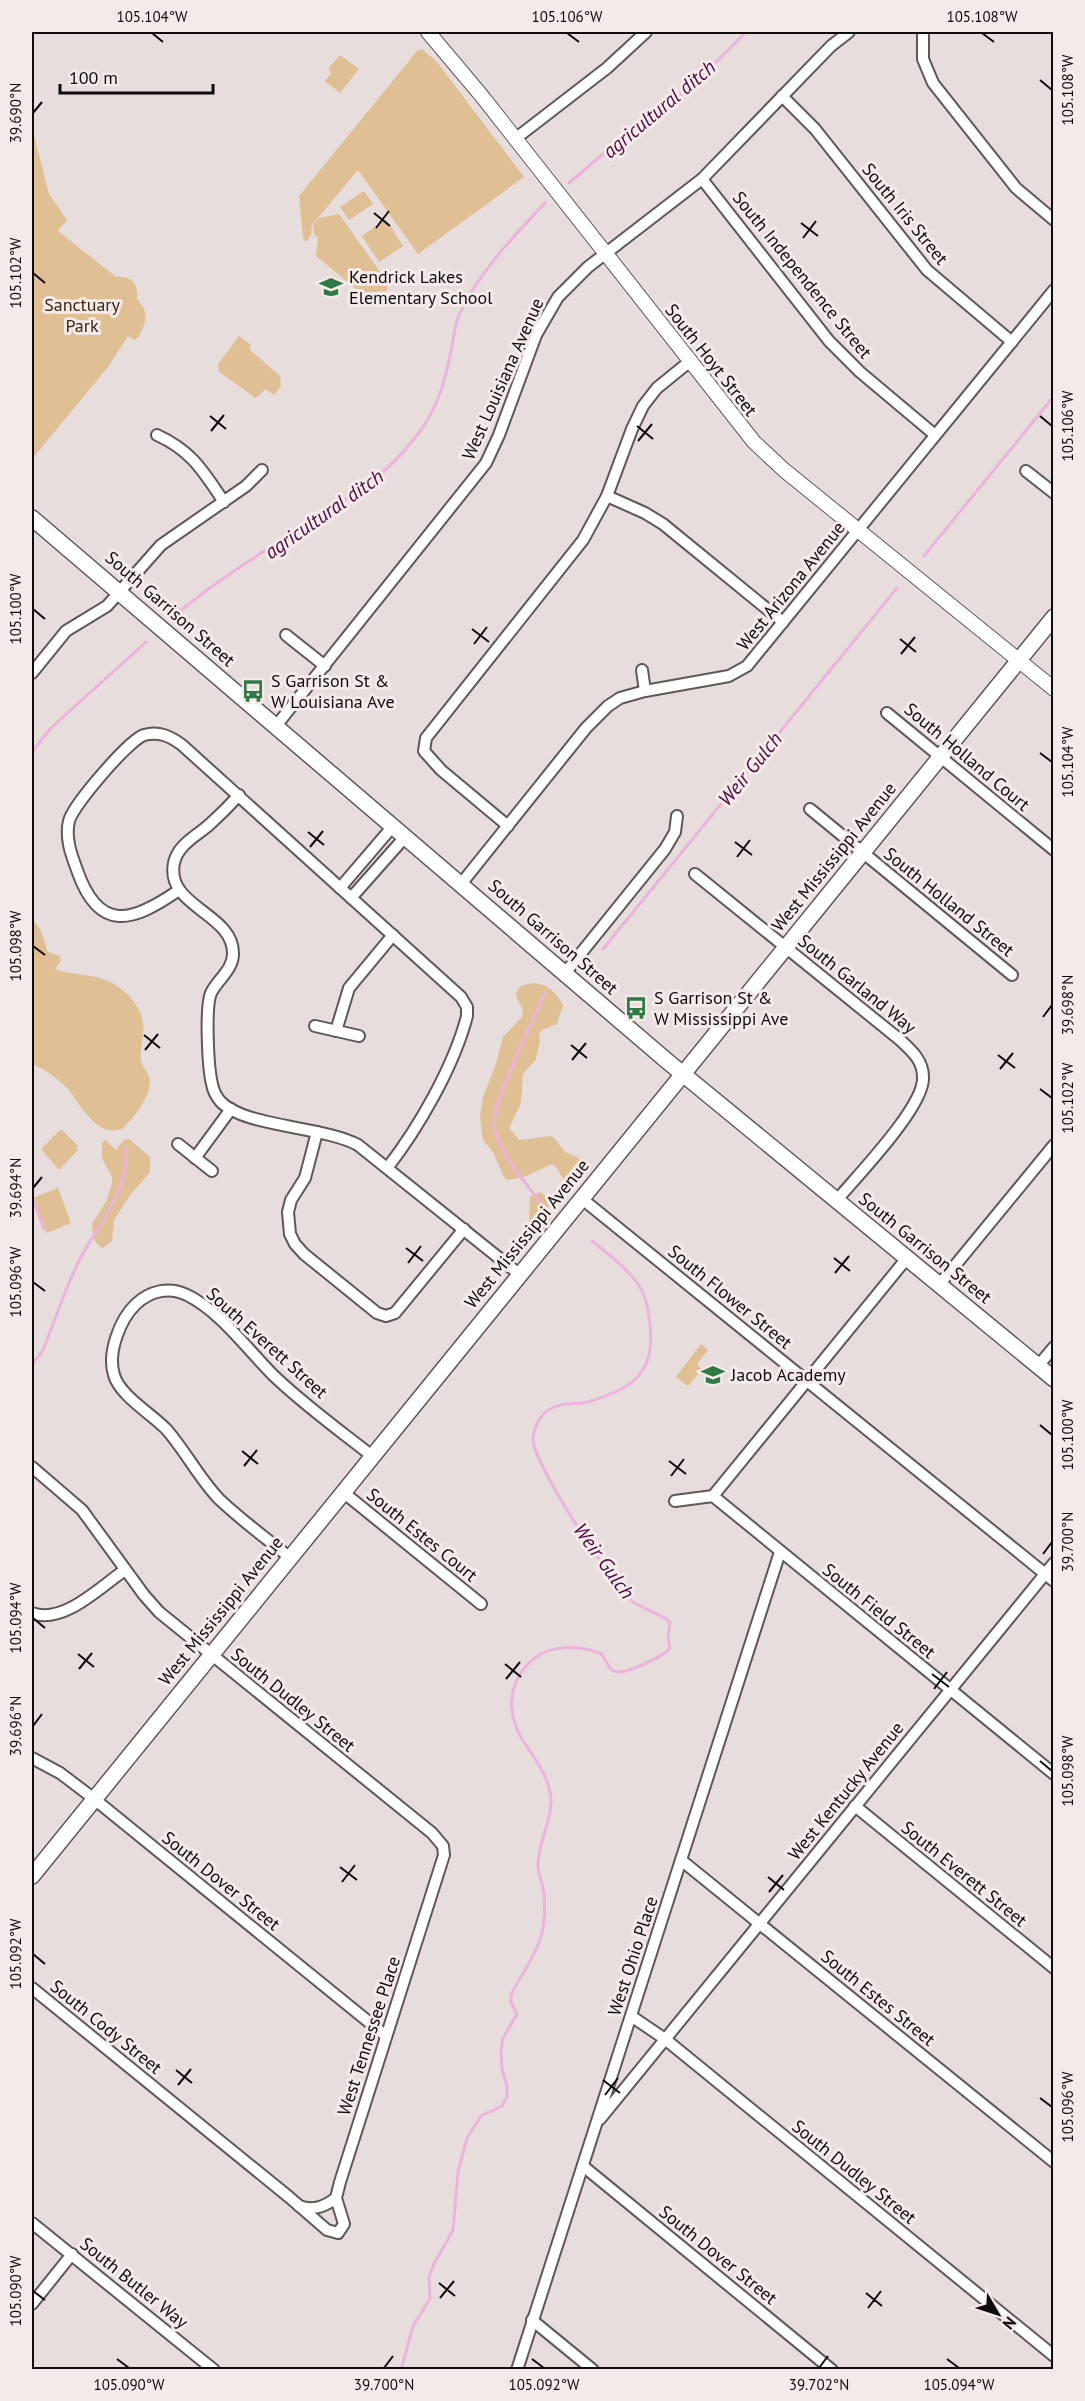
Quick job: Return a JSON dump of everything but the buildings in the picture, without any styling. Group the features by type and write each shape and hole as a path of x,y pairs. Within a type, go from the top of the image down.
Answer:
{"main road":[{"name":"South Garrison Street","path":"32,518 683,1074 1053,1379"},
{"name":"West Mississippi Avenue","path":"32,1876 1053,617"}],"street":[{"name":"South Hoyt Street","path":"428,32 449,55 739,425 767,456 1053,689"},
{"path":"515,139 613,63 646,32"},
{"name":"West Louisiana Avenue","path":"276,726 486,463 497,441 536,335 547,313 569,284 604,253 702,179 831,46 849,32"},
{"path":"923,32 923,59 933,83 1012,183 1053,220"},
{"name":"South Iris Street","path":"783,96 815,129 927,270 1012,342"},
{"name":"South Independence Street","path":"702,179 836,348 868,380 935,435"},
{"name":"West Arizona Avenue","path":"461,884 601,712 615,701 645,691 735,674 753,659 1053,290"},
{"path":"508,826 437,767 424,751 426,738 571,557 591,527 607,496 643,406 657,388 689,362"},
{"path":"157,435 190,454 224,502"},
{"path":"32,673 66,631 99,613 161,545 251,482 262,470"},
{"path":"1026,471 1053,493"},
{"path":"607,496 663,524 783,622"},
{"path":"286,635 325,666"},
{"path":"642,670 645,691"},
{"name":"South Holland Court","path":"887,713 1053,850"},
{"path":"179,890 138,914 119,916 102,910 85,892 70,849 68,825 74,810 128,747 140,737 154,734 166,735 176,741 456,990 467,1011 461,1032 432,1098 409,1138 388,1167"},
{"path":"239,795 217,818 179,850 173,869 179,890 222,928 229,937 232,947 232,962 212,992 208,1010 212,1084 219,1100 231,1109 249,1117 354,1142 519,1274"},
{"name":"South Holland Street","path":"810,809 1012,975"},
{"path":"565,973 668,845 675,832 677,816"},
{"path":"340,888 393,826"},
{"path":"351,898 405,837"},
{"name":"South Garland Way","path":"696,874 905,1044 916,1056 923,1071 923,1084 916,1104 837,1200"},
{"path":"336,1031 349,988 393,935"},
{"path":"315,1026 359,1036"},
{"path":"195,1158 231,1109"},
{"path":"317,1132 305,1178 288,1209 290,1234 304,1254 377,1313 386,1316 395,1313 464,1229"},
{"path":"178,1144 212,1171"},
{"path":"939,1285 1053,1145"},
{"name":"South Flower Street","path":"581,1198 1049,1577"},
{"path":"675,1501 713,1496 907,1258"},
{"name":"South Everett Street","path":"289,1557 220,1500 167,1430 124,1393 117,1383 112,1365 113,1350 132,1309 147,1296 162,1291 174,1291 188,1295 230,1329 280,1382 372,1456"},
{"path":"1038,1366 1053,1347"},
{"name":"South Dudley Street","path":"32,1467 78,1505 159,1612 432,1833 443,1846"},
{"name":"South Estes Court","path":"342,1492 481,1604"},
{"name":"South Field Street","path":"713,1496 1053,1774"},
{"name":"West Ohio Place","path":"517,2370 780,1552"},
{"name":"West Kentucky Avenue","path":"596,2124 950,1690 1049,1577 1053,1563"},
{"path":"32,1613 46,1616 68,1610 125,1570"},
{"name":"South Dover Street","path":"32,1758 65,1777 93,1798 386,2036"},
{"name":"South Everett Street","path":"855,1806 1053,1968"},
{"name":"West Tennessee Place","path":"336,2198 443,1862 443,1846"},
{"name":"South Estes Street","path":"681,1860 1053,2162"},
{"name":"South Cody Street","path":"32,1988 327,2230 338,2233 343,2229 344,2224 336,2198"},
{"name":"South Dudley Street","path":"631,2016 664,2039 1053,2356"},
{"name":"South Dover Street","path":"583,2166 832,2370"},
{"path":"299,2206 315,2208 336,2198"},
{"name":"South Butler Way","path":"32,2223 214,2370"},
{"path":"32,2304 72,2254"},
{"path":"532,2320 593,2370"}],"green space":[{"path":"422,49 437,62 524,177 418,254 358,170 312,225 311,235 306,242 303,238 299,196 417,51"},
{"path":"340,55 359,69 340,93 325,81 331,74 329,68"},
{"name":"Sanctuary Park","path":"32,128 49,194 67,220 58,231 116,277 130,279 137,289 137,299 145,315 143,329 138,337 135,340 128,336 108,367 32,459"},
{"path":"364,191 373,204 349,220 340,207"},
{"path":"339,214 388,283 387,291 361,293 316,256 318,237 314,234 313,225 319,218"},
{"path":"386,219 403,246 379,262 362,236"},
{"path":"239,336 251,345 249,349 280,376 281,386 274,395 266,389 256,398 219,372 218,364"},
{"path":"32,918 40,929 48,952 60,956 61,961 55,969 96,977 112,983 133,1000 141,1015 143,1028 141,1060 150,1083 142,1105 122,1129 112,1130 96,1124 62,1083 32,1064"},
{"path":"533,983 551,990 563,1005 557,1024 542,1030 539,1034 536,1059 523,1074 521,1103 510,1129 519,1140 551,1136 566,1152 580,1160 578,1173 566,1181 552,1164 524,1177 508,1180 504,1177 493,1152 483,1140 480,1117 483,1097 496,1064 503,1037 522,1017 523,1011 516,995 518,989"},
{"path":"61,1129 77,1145 78,1150 59,1170 41,1149"},
{"path":"129,1139 150,1157 150,1172 131,1194 114,1220 112,1241 103,1248 95,1241 92,1224 107,1200 112,1183 112,1177 102,1158 102,1143 105,1140 116,1150 124,1140"},
{"path":"58,1188 71,1223 47,1233 33,1198"},
{"path":"540,1192 546,1196 552,1216 547,1227 535,1234 529,1229 530,1197"},
{"path":"701,1344 708,1350 697,1364 702,1369 688,1386 676,1377"}],"waterway":[{"name":"agricultural ditch","path":"569,183 610,148 692,86 746,32"},
{"name":"agricultural ditch","path":"177,614 239,568 366,486 406,449 425,425 439,395 449,362 456,324 467,299 486,270 545,203"},
{"name":"Weir Gulch","path":"924,556 1054,396"},
{"name":"Weir Gulch","path":"603,949 897,588"},
{"name":"agricultural ditch","path":"32,752 51,728 146,642"},
{"name":"Weir Gulch","path":"540,1202 507,1156 494,1127 506,1083 545,993"},
{"path":"32,1364 42,1352 77,1265 117,1194 123,1179 126,1147"},
{"path":"32,1197 44,1229"},
{"name":"Weir Gulch","path":"401,2370 413,2326 430,2299 429,2277 453,2230 458,2172 467,2138 481,2116 502,2106 507,2097 501,2050 503,2038 517,2014 511,2002 511,1994 537,1947 544,1924 544,1893 538,1869 538,1858 551,1808 550,1791 513,1717 512,1696 515,1685 526,1666 535,1658 558,1648 584,1649 600,1653 612,1670 619,1672 643,1664 670,1648 668,1637 670,1622 631,1600 621,1589 590,1547 558,1495 536,1451 533,1438 539,1420 548,1410 559,1405 594,1400 625,1387 640,1374 649,1356 650,1323 642,1292 628,1272 592,1241"}],"place":[{"name":"Kendrick Lakes Elementary School","path":"331,287"},
{"name":"S Garrison St & W Louisiana Ave","path":"253,691"},
{"name":"S Garrison St & W Mississippi Ave","path":"636,1008"},
{"name":"Jacob Academy","path":"713,1375"}]}
